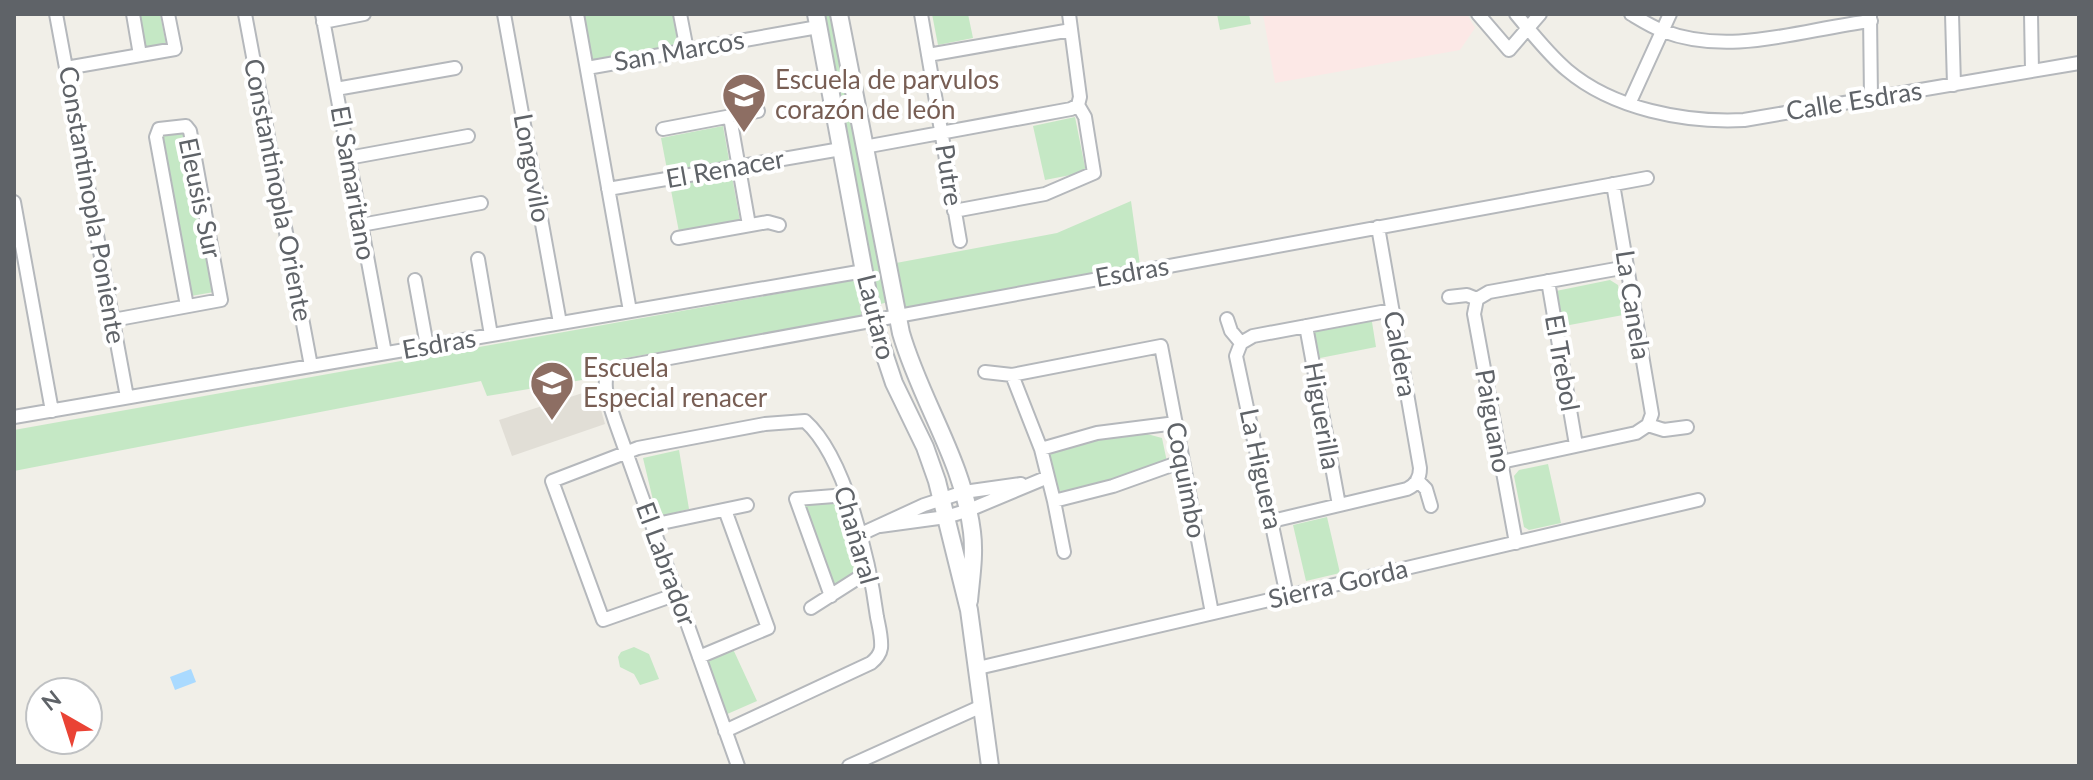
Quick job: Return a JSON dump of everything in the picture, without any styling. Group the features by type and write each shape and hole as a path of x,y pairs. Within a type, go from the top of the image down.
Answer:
{"street":[{"name":"Constantinopla Poniente","path":"56,14 127,397"},
{"path":"133,14 140,55"},
{"path":"66,68 175,49 168,14"},
{"name":"Constantinopla Oriente","path":"245,14 311,366"},
{"path":"322,18 364,14"},
{"name":"Longovilo","path":"504,14 560,323"},
{"path":"577,14 630,311"},
{"path":"680,14 687,50"},
{"name":"Lautaro","path":"839,14 897,315 912,369 946,440 969,510 974,547 969,610"},
{"name":"Putre","path":"921,14 960,241"},
{"path":"954,211 1045,194 1094,173 1085,117 1078,105 1080,97 1069,14"},
{"path":"1478,14 1509,50 1540,14"},
{"name":"Calle Esdras","path":"1516,14 1559,63 1612,98 1665,113 1730,121 2079,63"},
{"path":"1631,14 1662,31 1707,41 1746,41 1871,17 1871,99"},
{"path":"1629,104 1670,14"},
{"path":"1952,14 1954,85"},
{"path":"2031,14 2032,71"},
{"name":"El Samaritano","path":"322,18 385,353"},
{"name":"San Marcos","path":"587,68 687,50 817,20"},
{"name":"Lautaro","path":"817,20 873,320 894,383 925,447 942,499 969,610 990,766"},
{"path":"928,55 1071,30"},
{"path":"336,89 455,68"},
{"path":"864,147 1071,109 1078,105"},
{"path":"663,129 758,111"},
{"path":"730,117 749,225"},
{"name":"Eleusis Sur","path":"113,320 221,300 190,131 181,124 159,129 156,137 187,306"},
{"path":"348,158 468,136"},
{"name":"El Renacer","path":"608,189 841,149"},
{"name":"Esdras","path":"618,366 1647,178"},
{"name":"La Canela","path":"1613,184 1652,414 1648,425"},
{"path":"850,198 873,195"},
{"path":"14,202 52,411"},
{"path":"361,225 481,203"},
{"path":"678,238 768,222 779,225"},
{"name":"Caldera","path":"1378,227 1420,468 1417,480 1426,489 1431,506"},
{"path":"478,259 491,335"},
{"path":"1449,297 1467,295 1477,299 1489,292 1627,267"},
{"name":"Esdras","path":"14,417 864,271"},
{"path":"415,280 427,346"},
{"name":"El Trebol","path":"1548,281 1576,445"},
{"name":"Paiguano","path":"1477,299 1474,314 1516,543"},
{"path":"1227,319 1231,331 1241,343 1253,336 1392,310"},
{"name":"Higuerilla","path":"1306,326 1339,505"},
{"name":"La Higuera","path":"1241,343 1236,356 1287,596"},
{"name":"Coquimbo","path":"1012,375 1161,346 1212,613"},
{"name":"El Labrador","path":"618,366 608,371 609,402 738,766"},
{"path":"985,372 1012,375 1041,449 1064,552"},
{"name":"Chañaral","path":"626,452 680,439 805,421 834,465 861,534 881,644 878,657 725,731"},
{"path":"1041,449 1097,433 1176,423"},
{"path":"1501,462 1636,433 1648,425 1664,430 1687,427"},
{"path":"626,452 552,481 603,620 677,594"},
{"path":"1054,501 1113,486 1183,461"},
{"path":"880,526 946,517 989,504 1048,477"},
{"path":"1272,521 1407,489 1417,480"},
{"path":"861,534 964,492 1028,484"},
{"path":"831,596 796,499 847,495"},
{"name":"Sierra Gorda","path":"978,668 1698,500"},
{"path":"652,525 747,505"},
{"path":"699,657 768,628 725,510"},
{"path":"811,608 869,571"},
{"path":"849,766 982,706"}],"shaded area":[{"path":"1263,14 1467,14 1475,28 1460,50 1275,83"},
{"name":"Escuela Especial renacer","path":"595,389 605,424 512,456 499,420"}],"green space":[{"path":"136,14 160,14 166,44 142,47"},
{"path":"583,14 673,14 678,46 592,62"},
{"path":"822,14 833,14 888,302 877,305"},
{"path":"932,14 968,14 973,38 938,45"},
{"path":"1217,14 1249,14 1251,24 1220,30"},
{"path":"1075,117 1086,172 1045,180 1033,126"},
{"path":"723,126 740,221 679,232 661,138"},
{"path":"183,129 214,292 191,296 159,133"},
{"path":"1131,201 1140,265 904,310 896,263 1057,233"},
{"path":"855,280 862,317 591,364 594,378 487,396 481,381 14,471 14,430"},
{"path":"1610,280 1618,285 1623,315 1559,327 1556,291"},
{"path":"1368,318 1372,322 1376,347 1315,359 1312,328"},
{"path":"1147,434 1162,438 1167,462 1084,490 1058,491 1048,454 1091,440"},
{"path":"679,450 689,509 657,517 643,458"},
{"path":"1548,464 1561,523 1529,530 1524,527 1514,476 1519,470"},
{"path":"837,501 861,572 833,589 800,503"},
{"path":"1327,517 1340,573 1306,581 1293,525"},
{"path":"634,647 649,654 659,679 640,685 634,674 620,667 618,657 621,652"},
{"path":"733,649 757,701 725,715 706,661"}],"water":[{"path":"191,669 196,682 175,690 170,677"}],"place":[{"name":"Escuela de parvulos corazón de león","path":"744,134"},
{"name":"Escuela Especial renacer","path":"552,422"}]}
